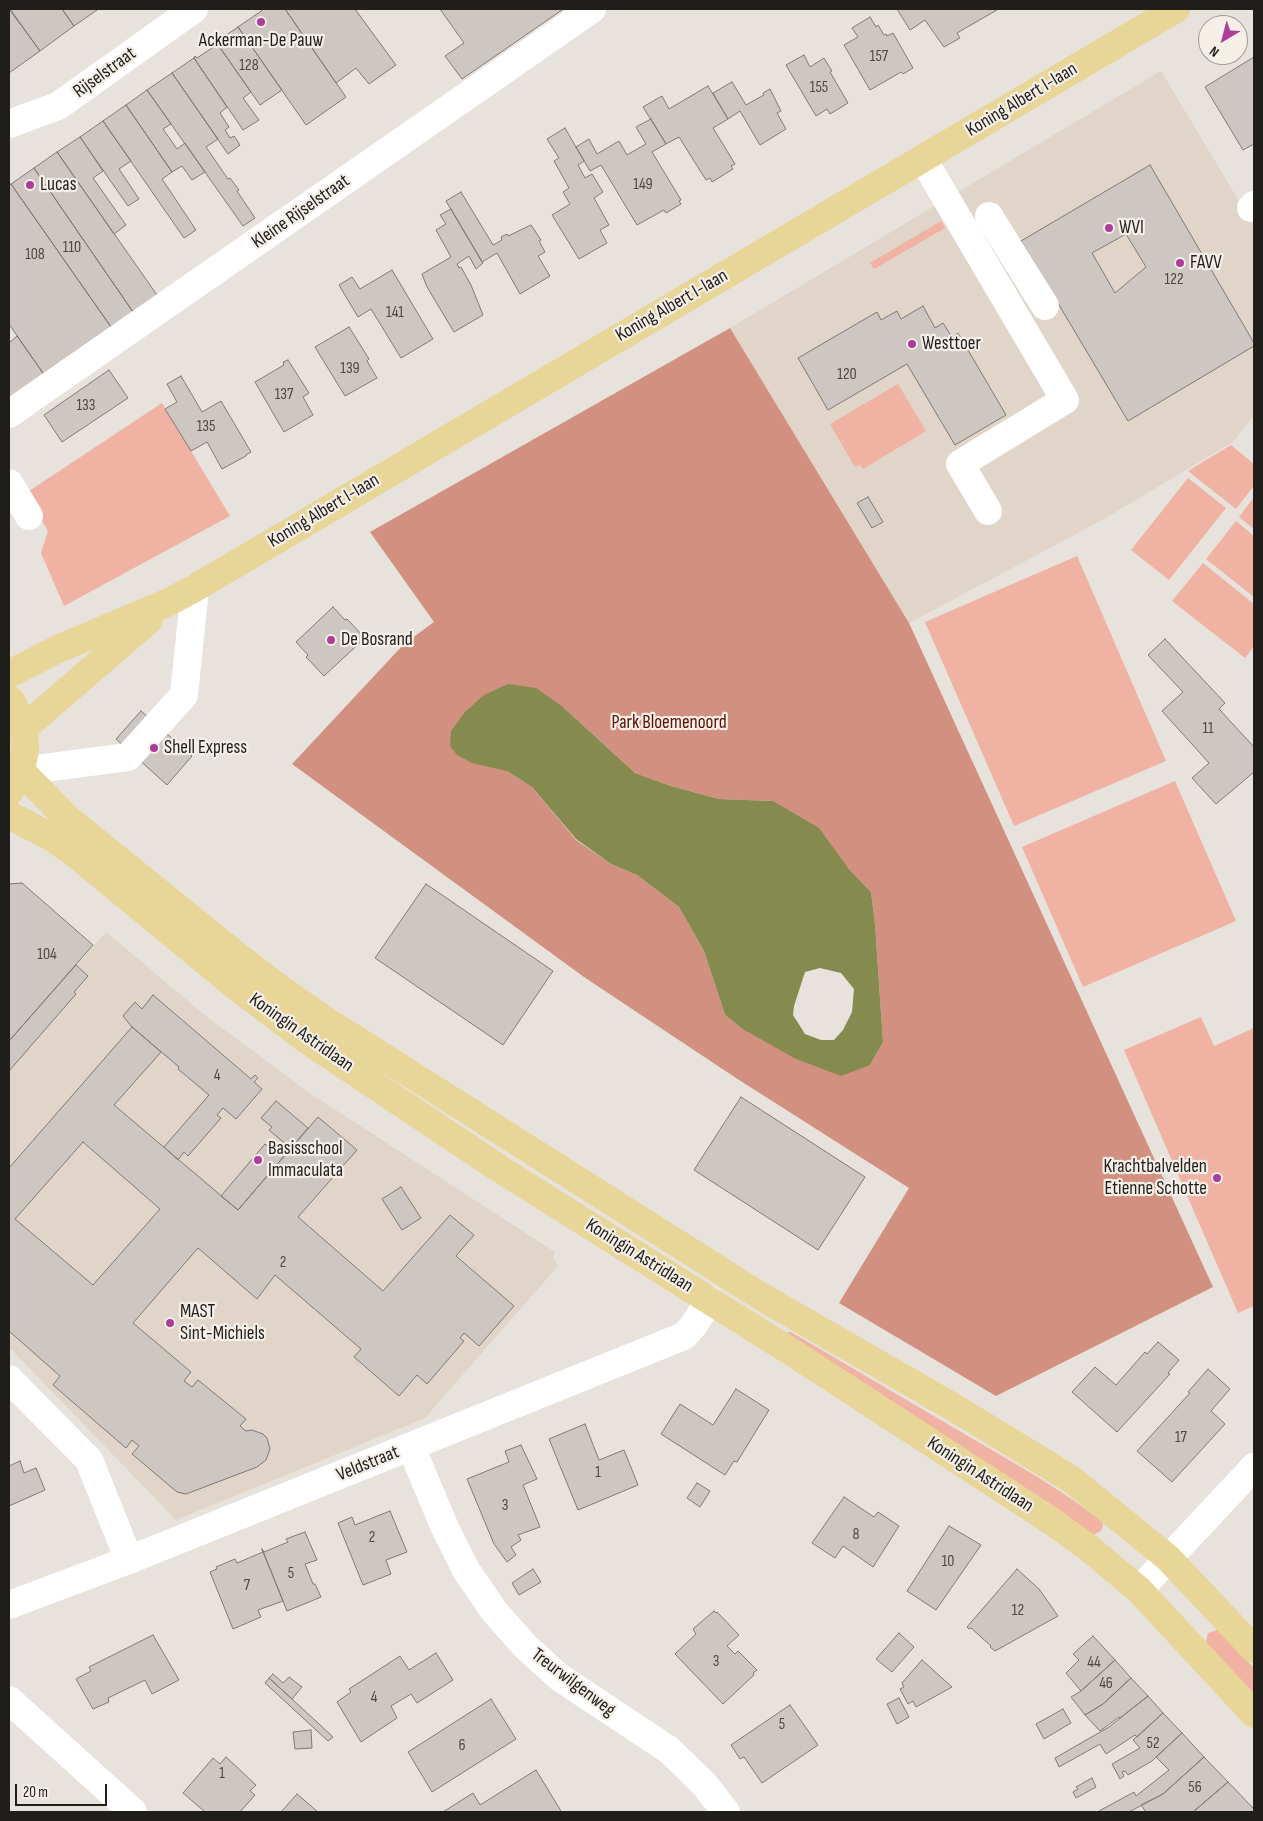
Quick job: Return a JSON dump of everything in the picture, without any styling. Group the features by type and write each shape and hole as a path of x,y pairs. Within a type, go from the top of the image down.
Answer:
{"main road":[{"name":"Koning Albert I-laan","path":"9,674 58,649 169,602 195,588 1176,9"},
{"name":"Koning Albert I-laan","path":"24,728 169,602"},
{"path":"9,699 24,728 25,750 15,781"},
{"name":"Koningin Astridlaan","path":"15,781 68,819 270,981 322,1018 762,1297 953,1407 1071,1479 1168,1558 1254,1649"},
{"name":"Koningin Astridlaan","path":"9,815 53,838 74,853 238,988 300,1034 500,1169 710,1300 1052,1522 1090,1549 1139,1590 1254,1714"}],"street":[{"name":"Rijselstraat","path":"9,124 58,106 194,9"},
{"name":"Kleine Rijselstraat","path":"9,414 592,9"},
{"path":"923,159 1065,400 960,464 988,511"},
{"path":"989,216 1045,306"},
{"path":"9,483 29,516"},
{"path":"15,781 128,757 184,695 195,588"},
{"name":"Veldstraat","path":"9,1605 130,1560 684,1336 710,1300"},
{"path":"9,1379 89,1460 130,1560"},
{"name":"Treurwilgenweg","path":"411,1447 445,1528 466,1570 500,1618 525,1646 559,1677 669,1750 704,1784 726,1812"},
{"path":"1139,1590 1254,1467"},
{"path":"9,1700 133,1812"}],"shaded area":[{"path":"1161,71 1254,226 1254,415 1233,442 1104,519 909,623 730,328"},
{"path":"941,221 945,228 874,269 870,263"},
{"path":"898,384 926,431 863,469 860,465 855,467 830,424"},
{"path":"162,403 230,516 64,606 41,553 48,531 26,493"},
{"path":"1231,445 1254,464 1254,486 1236,509 1188,471"},
{"path":"1188,478 1226,508 1169,580 1131,550"},
{"path":"1254,497 1254,529 1239,517"},
{"path":"1236,521 1254,536 1254,597 1206,559"},
{"path":"1077,556 1166,761 1014,826 925,622"},
{"path":"1203,563 1254,604 1254,646 1245,658 1172,601"},
{"path":"508,684 536,688 563,707 635,773 671,786 719,799 773,801 819,828 848,868 871,892 883,1042 870,1065 841,1076 794,1058 741,1028 725,1015 704,951 679,907 637,875 611,864 576,839 532,787 507,771 472,763 457,755 450,746 451,731 465,712 484,695","holes":["820,968 841,973 854,989 852,1012 843,1030 834,1040 821,1040 805,1034 793,1015 805,972"]},
{"path":"1175,781 1236,921 1083,987 1022,847"},
{"path":"106,932 207,1017 311,1094 555,1252 553,1257 558,1266 425,1418 176,1520 9,1347 9,991 34,1013"},
{"name":"Krachtbalvelden Etienne Schotte","path":"1201,1017 1214,1046 1254,1028 1254,1306 1238,1313 1124,1050"},
{"path":"788,1332 791,1332 1036,1476 1102,1521 1101,1531 1093,1535 786,1335"},
{"path":"1217,1630 1254,1668 1254,1695 1206,1642 1208,1633"}],"green space":[{"name":"Park Bloemenoord","path":"730,328 909,623 1213,1287 996,1396 839,1303 909,1188 736,1078 584,977 292,764 404,644 434,622 370,532","holes":["563,707 635,773 671,786 719,799 773,801 848,868 871,892 883,1042 870,1065 741,1028 725,1015 704,951 679,907 637,875 611,864 576,840 532,787 507,771"]}],"building":[{"path":"9,9 40,51 9,73"},
{"path":"10,9 62,9 74,26 40,51"},
{"path":"62,9 96,9 97,10 74,26"},
{"path":"264,9 285,9 346,97 306,125 238,27"},
{"path":"285,9 355,9 396,65 369,84 356,68 336,83"},
{"path":"440,9 562,10 462,79 445,56 464,43"},
{"path":"897,9 997,10 957,33 960,38 944,47 925,20 910,30"},
{"path":"870,17 884,35 886,34 887,36 893,33 913,68 903,74 901,72 870,90 844,45 858,37 852,28"},
{"path":"238,27 282,90 260,105 216,42"},
{"path":"216,42 251,92 243,98 259,120 243,130 194,58 215,46"},
{"path":"804,55 810,67 824,58 848,103 830,114 827,109 816,116 786,65"},
{"path":"1254,57 1254,144 1243,150 1205,87 1241,65 1248,65 1248,61"},
{"path":"194,58 227,107 220,113 229,127 225,130 230,138 234,136 240,145 228,154 172,73"},
{"path":"172,73 218,139 206,147 228,179 230,178 239,190 237,191 255,218 243,226 147,90"},
{"path":"732,82 746,105 764,95 763,93 770,89 781,111 777,113 786,129 760,145 740,111 728,119 713,93"},
{"path":"708,86 728,119 713,128 735,164 731,166 733,169 712,182 710,178 706,180 679,137 666,144 643,107 662,96 669,109"},
{"path":"147,90 171,124 163,129 177,149 185,143 205,172 192,180 182,166 172,172 126,105"},
{"path":"126,105 172,172 162,179 196,230 184,238 103,121"},
{"path":"651,119 666,144 652,152 681,200 679,201 681,204 666,213 664,210 637,225 601,165 590,171 576,147 589,139 597,154 619,141 627,155 646,144 636,127"},
{"path":"103,121 131,161 119,169 139,199 128,206 80,137"},
{"path":"565,128 584,161 578,165 585,178 592,174 603,192 594,198 609,225 600,230 607,243 579,259 552,215 570,204 563,192 569,188 554,161 559,158 547,139"},
{"path":"80,137 103,171 93,178 126,225 114,234 57,152"},
{"path":"57,152 157,295 133,312 34,168"},
{"path":"1150,165 1254,346 1128,421 1021,241","holes":["1126,234 1146,267 1115,293 1092,253"]},
{"path":"34,168 133,312 111,327 11,184"},
{"path":"11,184 111,327 45,376 9,324 9,186"},
{"path":"461,192 493,245 502,240 501,237 507,234 508,236 531,225 541,240 539,241 545,252 538,256 550,276 520,294 497,253 482,262 446,201"},
{"path":"451,209 483,263 476,269 469,256 457,264 459,268 461,267 471,285 483,315 454,332 427,287 422,274 451,257 436,230 446,224 440,215"},
{"path":"392,270 433,339 401,358 371,309 358,317 339,285 352,277 360,289"},
{"path":"923,306 935,328 943,323 952,337 958,333 1006,415 955,445 907,364 828,410 798,358 877,312 881,320 897,311 901,319"},
{"path":"349,327 369,359 367,361 377,378 345,396 315,347"},
{"path":"17,336 45,376 9,400 9,343"},
{"path":"288,360 309,393 303,397 313,415 284,432 255,382 284,365 283,362"},
{"path":"109,370 128,398 62,442 44,415"},
{"path":"181,376 202,412 221,401 251,452 222,469 207,442 191,451 165,409 177,402 167,384"},
{"path":"868,497 883,522 872,528 857,503"},
{"name":"De Bosrand","path":"333,607 365,638 324,676 306,657 308,655 296,642"},
{"path":"1165,639 1225,703 1219,709 1254,747 1254,772 1216,804 1192,778 1209,763 1162,711 1183,692 1148,655"},
{"name":"Shell Express","path":"141,711 192,756 167,785 116,739"},
{"path":"22,883 93,945 9,1041 9,884"},
{"path":"426,884 553,971 503,1045 375,958"},
{"path":"76,965 88,976 74,992 76,994 9,1071 9,1041"},
{"path":"153,995 251,1079 255,1075 258,1078 254,1082 262,1089 236,1119 223,1108 217,1115 221,1118 188,1156 184,1152 178,1160 164,1147 209,1095 132,1027 123,1016 135,1002 142,1009"},
{"path":"132,1027 161,1052 114,1105 238,1210 318,1117 357,1150 298,1217 383,1291 450,1215 474,1235 456,1256 514,1306 479,1346 464,1333 460,1338 464,1341 427,1384 417,1375 399,1396 354,1357 361,1349 275,1275 257,1299 198,1248 133,1323 191,1372 184,1381 192,1387 198,1380 246,1419 240,1426 246,1431 252,1430 263,1434 267,1438 270,1449 266,1460 257,1467 186,1494 177,1492 132,1454 139,1446 132,1440 126,1448 53,1385 60,1376 9,1331 9,1168","holes":["83,1142 160,1209 93,1285 15,1219"]},
{"path":"741,1097 865,1177 818,1250 694,1170"},
{"path":"276,1101 308,1128 238,1210 221,1196 265,1144 279,1156 288,1146 269,1130 272,1127 261,1118"},
{"path":"401,1187 421,1218 402,1230 382,1199"},
{"path":"1158,1342 1179,1360 1168,1373 1170,1374 1117,1432 1072,1392 1095,1367 1116,1385 1145,1352 1147,1354"},
{"path":"1208,1369 1230,1389 1211,1411 1225,1424 1172,1482 1137,1451 1190,1393 1188,1392"},
{"path":"736,1389 769,1410 737,1462 734,1461 725,1475 661,1434 680,1404 713,1425"},
{"path":"585,1424 599,1460 624,1450 638,1485 578,1510 549,1439"},
{"path":"521,1445 537,1479 523,1485 540,1527 518,1535 521,1540 511,1547 516,1555 507,1562 494,1544 467,1479 509,1462 505,1451"},
{"path":"20,1461 24,1473 36,1468 45,1490 9,1506 9,1466"},
{"path":"697,1483 710,1491 700,1507 687,1498"},
{"path":"844,1497 874,1517 878,1512 899,1526 873,1567 843,1546 835,1558 812,1543"},
{"path":"390,1511 407,1552 386,1560 391,1574 363,1585 338,1523 352,1517 355,1525"},
{"path":"949,1526 981,1545 936,1610 907,1591"},
{"path":"305,1532 317,1560 305,1564 313,1584 315,1584 321,1597 287,1611 262,1549 264,1552 288,1542 286,1539"},
{"path":"262,1549 283,1601 258,1610 261,1617 233,1629 210,1572 217,1569 216,1567 235,1559 237,1563 263,1552"},
{"path":"533,1569 541,1582 519,1595 512,1583"},
{"path":"1017,1569 1039,1589 1058,1616 995,1651 971,1628 967,1627"},
{"path":"714,1611 739,1635 727,1646 735,1654 738,1651 757,1670 723,1704 675,1654 696,1634 693,1629"},
{"path":"899,1633 914,1647 892,1672 876,1659"},
{"path":"153,1635 179,1680 152,1694 145,1680 108,1698 109,1702 93,1709 76,1679 91,1671 89,1667"},
{"path":"1093,1636 1115,1660 1081,1691 1066,1673 1079,1660 1073,1654"},
{"path":"436,1653 453,1680 417,1703 411,1694 391,1706 397,1718 361,1742 337,1702 351,1692 349,1689 400,1656 409,1670"},
{"path":"922,1660 952,1687 916,1707 913,1701 908,1704 900,1689 904,1687 902,1683"},
{"path":"1115,1660 1131,1678 1103,1704 1085,1715 1071,1697 1081,1691"},
{"path":"273,1674 283,1683 289,1677 302,1687 292,1699 269,1678"},
{"path":"269,1678 333,1737 328,1741 265,1683"},
{"path":"1131,1678 1148,1696 1100,1731 1085,1715 1103,1704"},
{"path":"1148,1696 1163,1713 1137,1737 1135,1735 1106,1754 1100,1744 1059,1767 1055,1758 1109,1727"},
{"path":"899,1698 909,1717 897,1724 887,1704"},
{"path":"491,1699 516,1739 432,1792 408,1752"},
{"path":"790,1705 818,1745 762,1783 744,1757 740,1759 731,1745"},
{"path":"1063,1709 1071,1723 1044,1739 1036,1724"},
{"path":"1163,1713 1182,1733 1152,1761 1128,1775 1125,1771 1122,1772 1124,1776 1120,1779 1112,1764 1140,1748 1133,1740"},
{"path":"311,1730 312,1748 295,1749 293,1732"},
{"path":"1182,1733 1204,1757 1163,1794 1129,1812 1099,1811 1134,1792 1136,1796 1169,1770 1156,1757"},
{"path":"226,1757 256,1785 250,1791 255,1795 240,1812 205,1812 183,1793 213,1758 220,1764"},
{"path":"1204,1757 1228,1782 1193,1812 1146,1812 1141,1805 1163,1794"},
{"path":"536,1770 560,1812 443,1812 473,1793 480,1805"},
{"path":"1092,1778 1096,1787 1076,1798 1073,1792 1078,1789 1076,1787"},
{"path":"1228,1782 1254,1809 1254,1812 1193,1812"},
{"path":"297,1794 318,1812 281,1812"}],"place":[{"name":"Ackerman-De Pauw","path":"261,22"},
{"name":"Lucas","path":"30,185"},
{"name":"WVI","path":"1109,228"},
{"name":"FAVV","path":"1180,263"},
{"name":"Westtoer","path":"912,344"},
{"name":"De Bosrand","path":"331,640"},
{"name":"Shell Express","path":"154,748"},
{"name":"Basisschool Immaculata","path":"258,1160"},
{"name":"Krachtbalvelden Etienne Schotte","path":"1217,1178"},
{"name":"MAST Sint-Michiels","path":"170,1323"}]}
